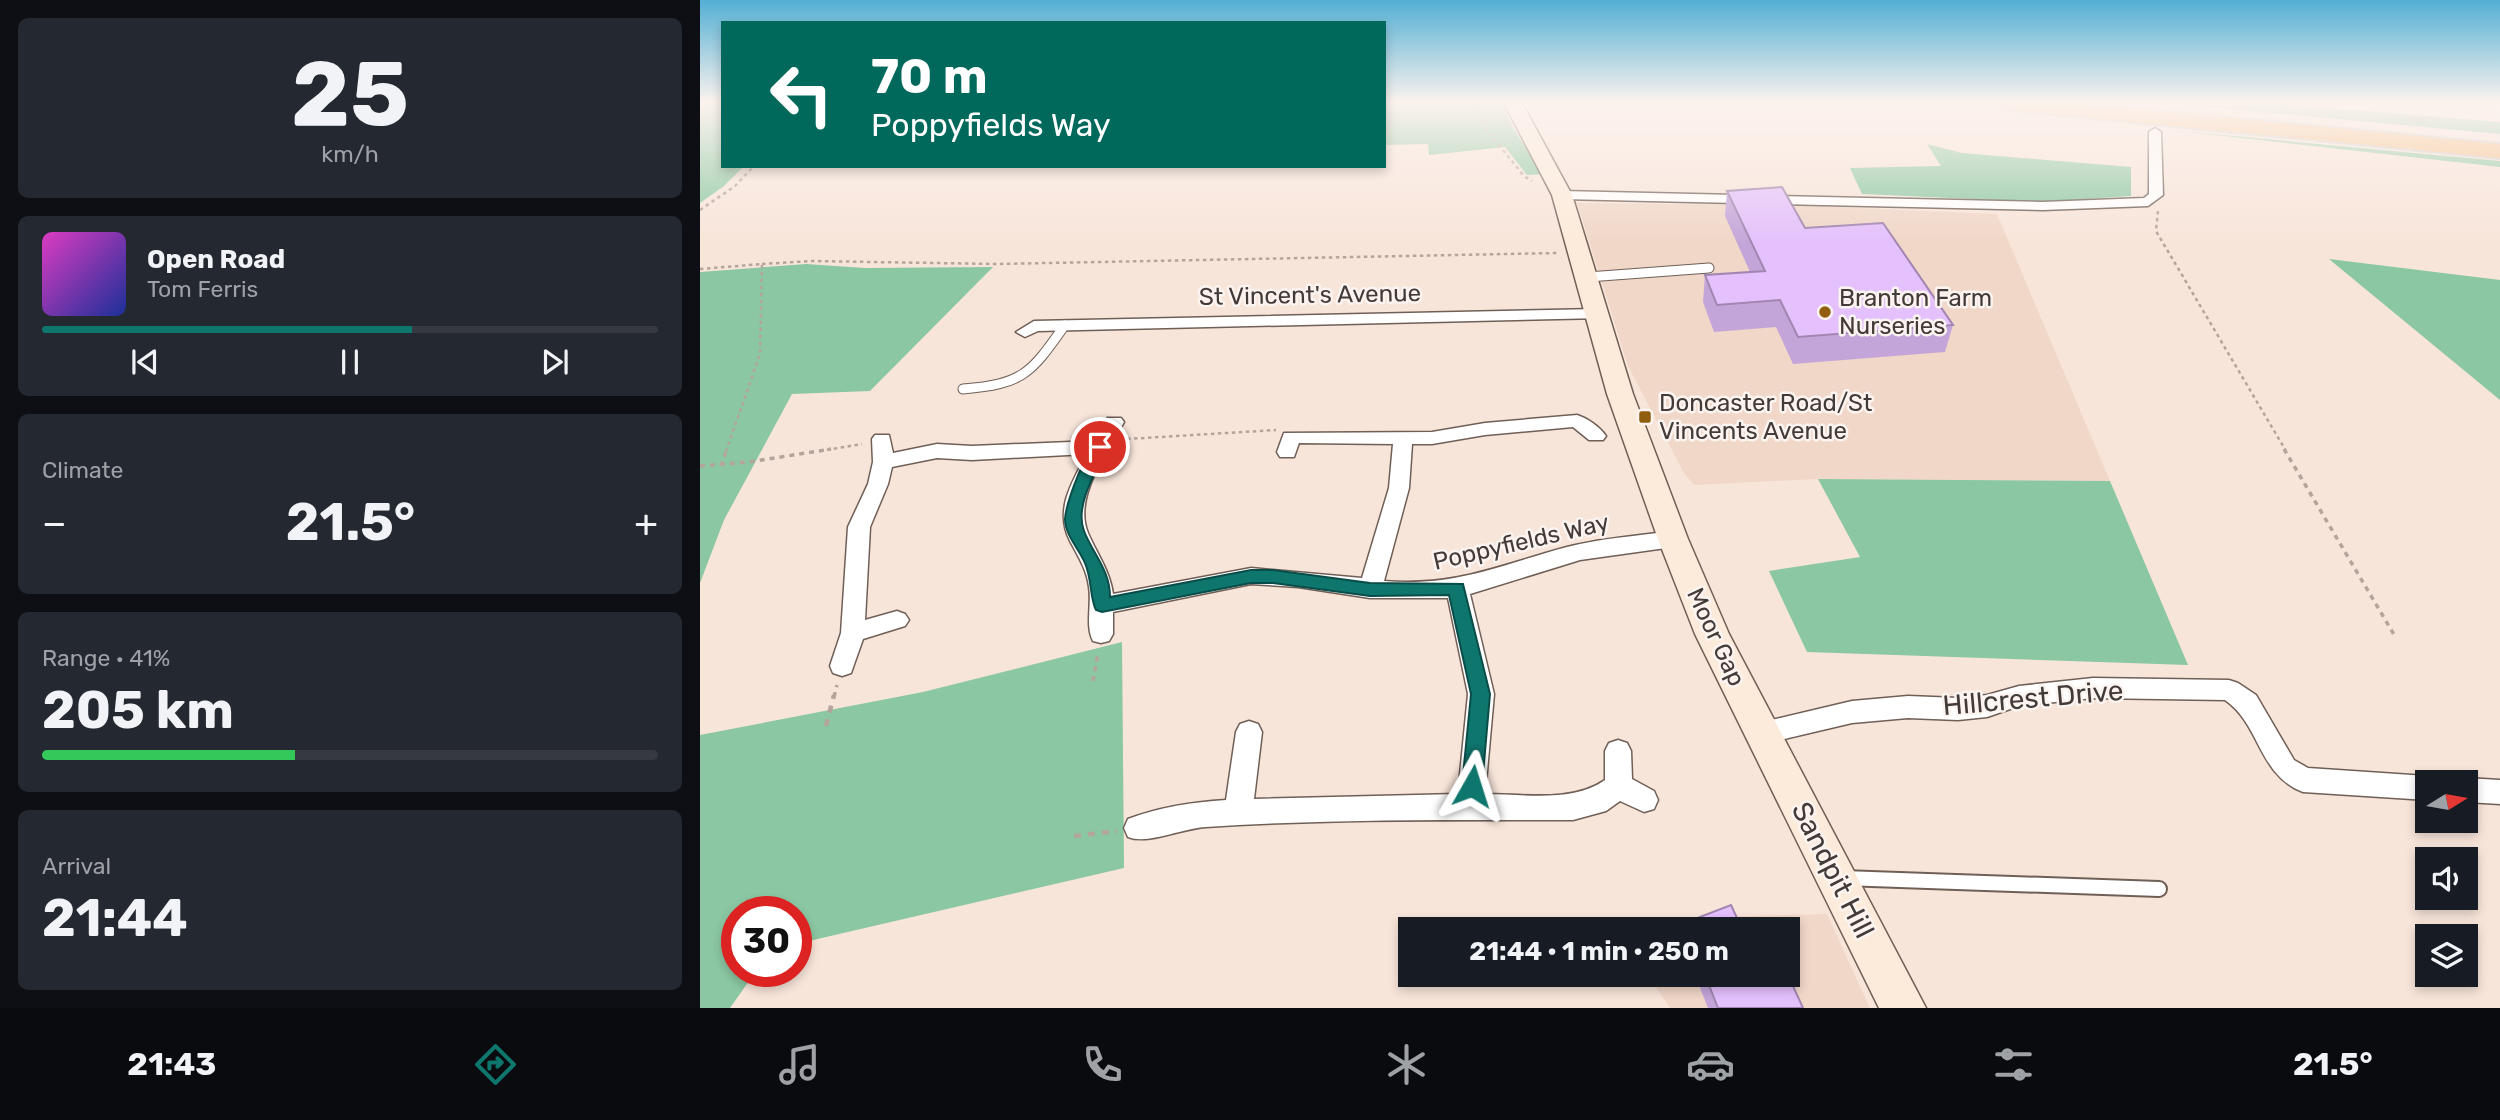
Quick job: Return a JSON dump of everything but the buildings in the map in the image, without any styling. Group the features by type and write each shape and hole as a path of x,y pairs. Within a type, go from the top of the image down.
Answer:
{"main road":[{"name":"Moor Gap","path":"1538,150 1558,189 1588,277 1620,394 1673,540 1712,634 1763,733"},
{"name":"Sandpit Hill","path":"1763,733 1903,1008"}],"street":[{"path":"1558,189 2043,206 2148,202 2156,195 2155,150"},
{"name":"St Vincent's Avenue","path":"1031,326 1597,314"},
{"path":"1291,435 1444,437 1583,413 1595,436"},
{"path":"1101,634 1101,585 1094,564 1075,530 1073,519 1078,495 1114,422"},
{"path":"1370,589 1396,501 1403,438"},
{"path":"842,666 853,633 859,527 877,484 882,448 972,453 1102,444"},
{"name":"Poppyfields Way","path":"1102,605 1251,576 1273,576 1370,589 1457,588 1589,550 1673,540"},
{"path":"1457,588 1480,694 1470,807"},
{"path":"853,633 897,620"},
{"name":"Hillcrest Drive","path":"1763,733 1852,712 1909,707 1958,709 1987,705 2019,696 2093,688 2230,690 2247,702 2285,768 2303,780 2415,787"},
{"path":"1238,812 1249,732"},
{"path":"1618,751 1619,786"},
{"path":"1138,828 1188,816 1238,812 1359,807 1573,807 1596,802 1619,786"},
{"path":"1619,786 1644,800"},
{"path":"2478,791 2500,792"}],"lane":[{"path":"1588,277 1709,268"},
{"path":"963,388 989,387 1022,378 1038,365 1065,325"},
{"path":"1837,878 2159,889"}],"path":[{"path":"1503,150 1531,181 1558,189"},
{"path":"700,210 734,186 752,168"},
{"path":"2148,202 2156,207 2160,215 2155,220 2156,231 2396,638"},
{"path":"700,270 811,261 997,264 1562,252"},
{"path":"721,466 760,354 762,264"},
{"path":"1102,444 1291,435"},
{"path":"700,466 721,466 830,447 882,448"},
{"path":"1093,681 1101,634"},
{"path":"826,726 842,666"},
{"path":"1074,836 1138,828"}],"shaded area":[{"name":"Branton Farm Nurseries","path":"1577,203 1786,205 1997,214 2110,481 1818,479 1694,485 1684,473 1628,366"},
{"path":"1827,914 1870,1008 1670,1008 1656,987 1800,987 1800,917 1709,917"}],"green space":[{"path":"700,150 721,150 721,168 742,168 724,186 700,203"},
{"path":"1429,150 1476,150 1429,155"},
{"path":"1507,150 1527,150 1542,174 1527,175"},
{"path":"1931,150 2131,167 2131,196 2041,202 1862,194 1850,168 1941,166"},
{"path":"2349,150 2383,150 2500,161 2500,167"},
{"path":"2329,259 2500,280 2500,400"},
{"path":"806,264 865,268 993,267 870,391 792,394 724,520 700,583 700,272"},
{"path":"1818,479 2110,481 2188,665 1807,652 1769,571 1860,557"},
{"path":"1122,642 1124,868 812,940 812,896 721,896 721,987 745,987 730,1008 700,1008 700,735 923,692"}],"place":[{"name":"Branton Farm Nurseries","path":"1825,312"},
{"name":"Doncaster Road/St Vincents Avenue","path":"1645,417"}],"route":[{"path":"1100,447 1073,508 1073,519 1075,530 1094,564 1101,585 1102,605 1251,576 1273,576 1370,589 1416,591 1457,588 1480,694 1472,786"}]}
